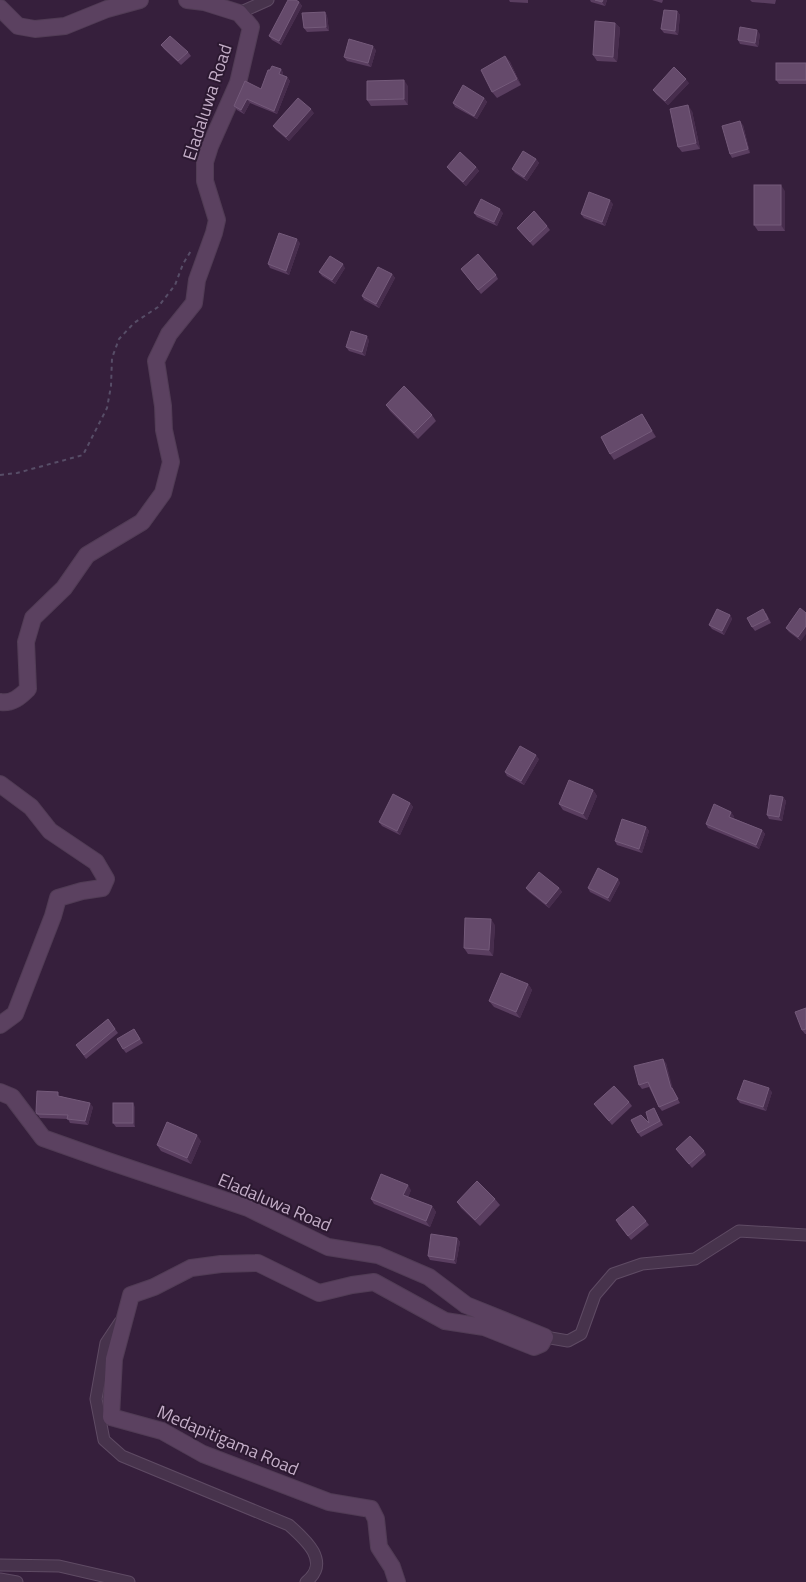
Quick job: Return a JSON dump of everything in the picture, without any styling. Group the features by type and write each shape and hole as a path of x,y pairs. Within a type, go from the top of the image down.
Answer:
{"street":[{"path":"0,8 18,26 35,29 65,26 107,9 140,0"},
{"path":"188,0 204,2 239,13 268,0"},
{"name":"Eladaluwa Road","path":"0,702 12,702 28,689 26,642 33,618 64,588 87,555 142,522 163,493 171,462 164,430 163,406 156,360 169,334 194,303 197,280 214,233 216,220 205,181 205,162 210,146 238,83 250,27 239,13"},
{"path":"0,784 31,807 50,831 96,862 106,879 102,888 82,891 58,898 53,916 15,1014 0,1026"},
{"name":"Eladaluwa Road","path":"0,1092 12,1097 43,1138 108,1162 248,1208 328,1247 378,1255 429,1277 466,1305 545,1337"},
{"path":"306,1582 312,1577 317,1566 315,1555 306,1539 289,1526 122,1456 104,1440 96,1399 106,1343 119,1324 131,1295 154,1287 191,1268 222,1264 258,1263 319,1293 374,1282 445,1321 484,1327 534,1347 541,1344 545,1337 568,1341 582,1334 595,1294 613,1274 642,1264 694,1259 739,1231 806,1235"},
{"name":"Medapitigama Road","path":"131,1295 114,1359 111,1417 162,1431 203,1454 329,1502 371,1509 376,1519 379,1547 392,1567 397,1582"},
{"path":"0,1565 59,1566 129,1582"},
{"path":"0,1580 18,1582"}],"path":[{"path":"0,474 17,473 84,455 107,408 111,386 112,358 119,339 134,324 158,307 164,300 175,285 183,264 193,247"}],"building":[{"path":"288,0 299,2 279,41 269,36"},
{"path":"664,10 677,11 675,31 661,29"},
{"path":"325,12 326,27 304,28 302,13"},
{"path":"595,21 615,23 613,57 593,55"},
{"path":"740,27 757,30 755,43 738,40"},
{"path":"170,36 188,52 178,61 161,45"},
{"path":"349,39 373,46 368,63 344,57"},
{"path":"505,56 517,79 492,92 481,70"},
{"path":"776,63 806,63 806,80 776,80"},
{"path":"272,66 281,69 279,74 287,77 274,111 247,99 241,110 234,106 245,81 261,89 268,70"},
{"path":"674,67 686,79 665,101 653,90"},
{"path":"404,80 404,99 367,100 367,81"},
{"path":"463,85 484,98 474,116 453,103"},
{"path":"298,98 311,109 286,137 273,126"},
{"path":"688,105 696,143 678,147 670,109"},
{"path":"740,121 748,149 730,154 722,126"},
{"path":"523,151 536,159 524,177 512,169"},
{"path":"460,152 476,167 463,182 447,167"},
{"path":"754,185 781,185 781,225 754,225"},
{"path":"589,192 610,200 602,222 581,214"},
{"path":"481,199 500,209 494,222 474,213"},
{"path":"534,211 547,226 530,242 517,228"},
{"path":"279,233 297,239 286,271 268,264"},
{"path":"478,254 496,275 478,290 461,269"},
{"path":"330,256 343,264 332,280 319,272"},
{"path":"378,267 392,274 376,304 362,296"},
{"path":"351,331 367,336 362,352 346,347"},
{"path":"404,386 432,415 414,433 386,405"},
{"path":"642,414 652,431 610,454 601,437"},
{"path":"800,608 806,613 806,626 798,637 786,628"},
{"path":"717,609 730,615 722,631 709,625"},
{"path":"763,609 768,619 752,627 747,618"},
{"path":"520,746 536,755 521,781 505,772"},
{"path":"569,780 593,790 583,814 559,804"},
{"path":"393,794 410,803 397,831 379,822"},
{"path":"770,795 783,797 779,817 767,815"},
{"path":"714,804 731,812 729,817 762,830 756,845 706,824"},
{"path":"622,819 646,827 639,849 615,841"},
{"path":"598,868 618,879 608,898 588,888"},
{"path":"539,872 559,888 546,904 526,888"},
{"path":"465,918 491,919 489,950 464,948"},
{"path":"501,973 528,984 516,1012 489,1001"},
{"path":"806,1008 806,1029 802,1030 795,1012"},
{"path":"108,1019 115,1029 84,1055 76,1045"},
{"path":"134,1029 140,1039 123,1049 117,1039"},
{"path":"663,1059 671,1088 678,1099 659,1107 648,1082 639,1085 634,1066"},
{"path":"744,1080 769,1088 763,1107 737,1099"},
{"path":"614,1086 629,1102 609,1121 594,1104"},
{"path":"37,1091 58,1092 58,1096 90,1103 85,1121 67,1119 68,1115 37,1114"},
{"path":"113,1103 133,1103 133,1123 113,1123"},
{"path":"654,1108 660,1121 638,1133 631,1120 641,1115 649,1123 646,1112"},
{"path":"167,1122 197,1135 187,1158 157,1145"},
{"path":"690,1136 704,1151 689,1164 676,1149"},
{"path":"381,1174 408,1185 403,1195 432,1206 426,1221 371,1199"},
{"path":"477,1181 495,1199 475,1220 457,1202"},
{"path":"633,1206 646,1221 628,1236 616,1220"},
{"path":"431,1234 457,1238 454,1260 428,1256"}]}
